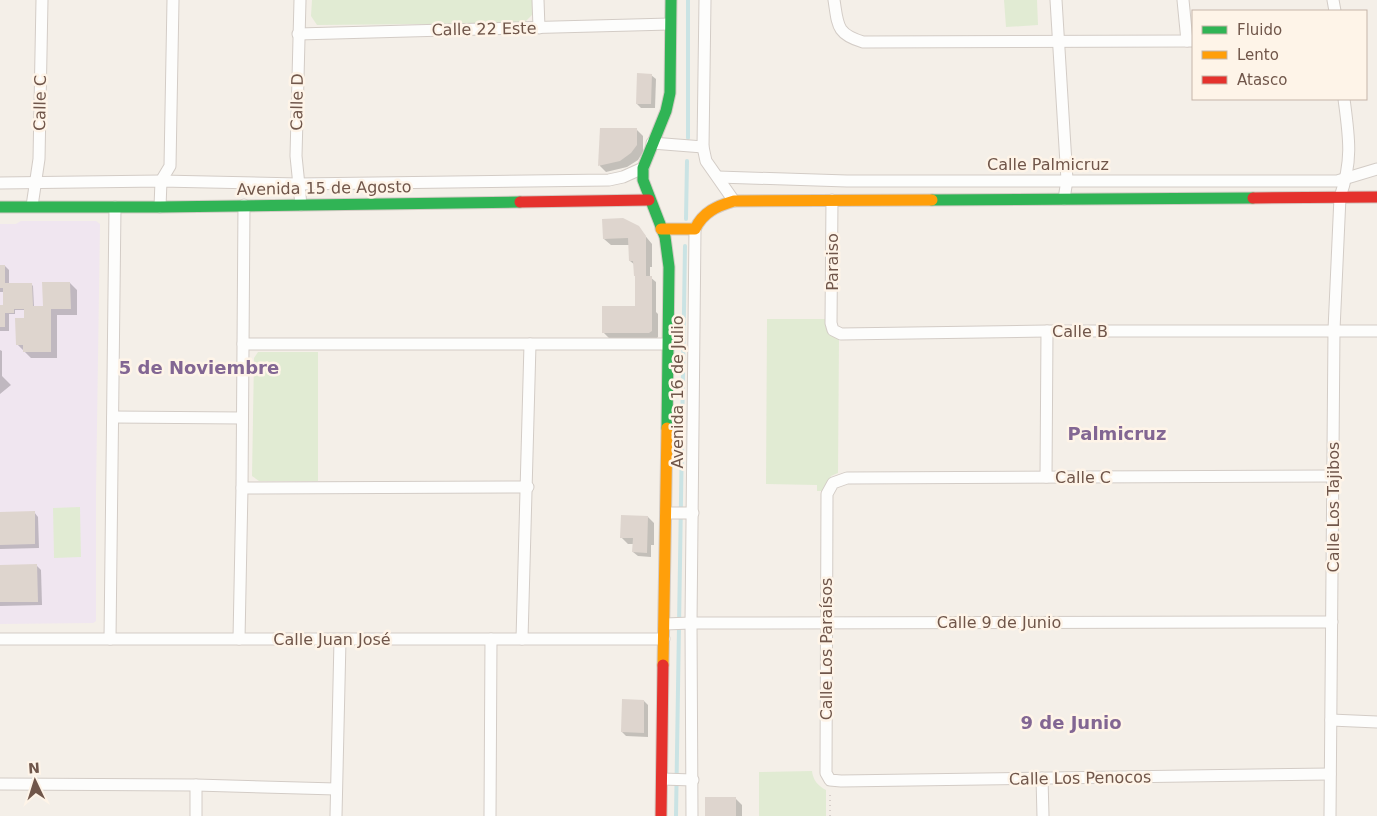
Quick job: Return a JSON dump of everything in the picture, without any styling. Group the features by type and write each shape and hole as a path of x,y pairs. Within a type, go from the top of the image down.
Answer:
{"street":[{"name":"Calle C","path":"32,206 39,159 42,0"},
{"path":"160,207 161,181 170,166 171,156 173,0"},
{"name":"Calle D","path":"300,0 296,156 300,204"},
{"path":"538,0 539,28"},
{"name":"Avenida 16 de Julio","path":"670,0 670,92 666,111 643,168 643,180 649,200 665,237 669,267 670,513 668,624 664,639 677,779 692,816"},
{"path":"705,0 699,147 706,161 734,201"},
{"path":"834,0 840,28 844,34 863,42 1190,41 1183,0"},
{"path":"1056,0 1068,180 1064,199"},
{"name":"Calle 22 Este","path":"298,34 670,24"},
{"name":"Calle Los Tajibos","path":"1330,816 1334,330 1340,197 1347,178 1350,147 1344,100"},
{"path":"652,143 699,147"},
{"name":"Avenida 15 de Agosto","path":"0,183 37,181 161,181 298,184 609,180 623,178 643,168"},
{"name":"Calle Palmicruz","path":"718,178 847,181 1336,181 1377,169"},
{"path":"661,229 693,229 698,220 708,211 734,201 1377,197"},
{"name":"Avenida 15 de Agosto","path":"0,207 160,207 649,200"},
{"name":"Paraiso","path":"831,323 832,200"},
{"path":"238,639 242,488 244,205"},
{"path":"110,639 115,207"},
{"name":"Avenida 16 de Julio","path":"661,816 677,779 688,623 693,229"},
{"name":"Calle B","path":"831,323 833,330 841,334 1047,331 1377,331"},
{"path":"1046,477 1047,331"},
{"path":"243,344 668,344"},
{"path":"522,639 528,487 530,344"},
{"path":"113,417 242,418"},
{"name":"Calle C","path":"833,483 847,478 1333,476"},
{"name":"Calle Los Paraísos","path":"830,780 826,773 827,494 833,483"},
{"path":"242,488 528,487"},
{"path":"670,513 690,513"},
{"name":"Calle 9 de Junio","path":"668,624 1332,622"},
{"path":"490,816 491,638"},
{"name":"Calle Juan José","path":"0,639 664,639"},
{"path":"336,816 340,640"},
{"path":"1331,720 1377,722"},
{"name":"Calle Los Penocos","path":"830,780 1330,774"},
{"path":"1042,778 1043,816"},
{"path":"0,784 196,785 336,789"},
{"path":"196,785 196,816"}],"path":[{"path":"830,780 830,816"}],"shaded area":[{"path":"21,221 96,221 100,224 96,621 93,623 0,624 0,224 16,224"}],"green space":[{"path":"312,0 533,0 533,14 524,23 317,25 311,16"},
{"path":"1004,0 1037,0 1038,25 1006,27"},
{"path":"767,319 826,319 839,338 838,473 831,476 824,491 817,491 817,485 766,484"},
{"path":"258,352 318,352 318,481 259,481 252,476 254,358"},
{"path":"80,507 81,557 54,558 53,508"},
{"path":"812,771 816,782 826,790 826,816 759,816 759,772"}],"building":[{"path":"637,73 652,74 651,104 636,104"},
{"path":"600,128 637,128 637,145 631,153 620,161 598,166"},
{"path":"623,218 639,226 646,236 646,276 652,276 652,331 649,333 602,333 602,306 635,306 635,276 633,261 629,261 628,238 603,239 602,219"},
{"path":"0,265 5,265 5,283 32,283 33,306 43,306 42,282 70,282 71,309 51,309 51,352 23,352 23,345 16,345 15,318 24,318 24,309 14,309 14,313 5,313 5,327 0,327 0,305 3,305 3,288 0,288"},
{"path":"35,511 35,544 0,545 0,512"},
{"path":"621,515 648,516 647,553 632,552 633,538 620,538"},
{"path":"37,564 38,602 0,602 0,565"},
{"path":"622,699 644,700 644,733 621,732"},
{"path":"705,797 736,797 736,816 705,816"}],"waterway":[{"path":"688,0 688,138"},
{"path":"686,219 687,161"},
{"path":"676,816 685,246"}],"traffic: fast":[{"path":"667,428 669,267 665,237 643,180 643,168 666,111 670,93 671,0"},
{"path":"932,200 1253,198"},
{"path":"0,207 160,207 520,202"}],"traffic: slow":[{"path":"661,229 695,229 702,218 711,210 734,201 932,200"},
{"path":"663,665 667,428"}],"traffic: jam":[{"path":"1253,198 1377,197"},
{"path":"520,202 649,200"},
{"path":"661,816 663,665"}],"district":[{"name":"5 de Noviembre","path":"199,367"},
{"name":"Palmicruz","path":"1117,433"},
{"name":"9 de Junio","path":"1071,722"}]}
